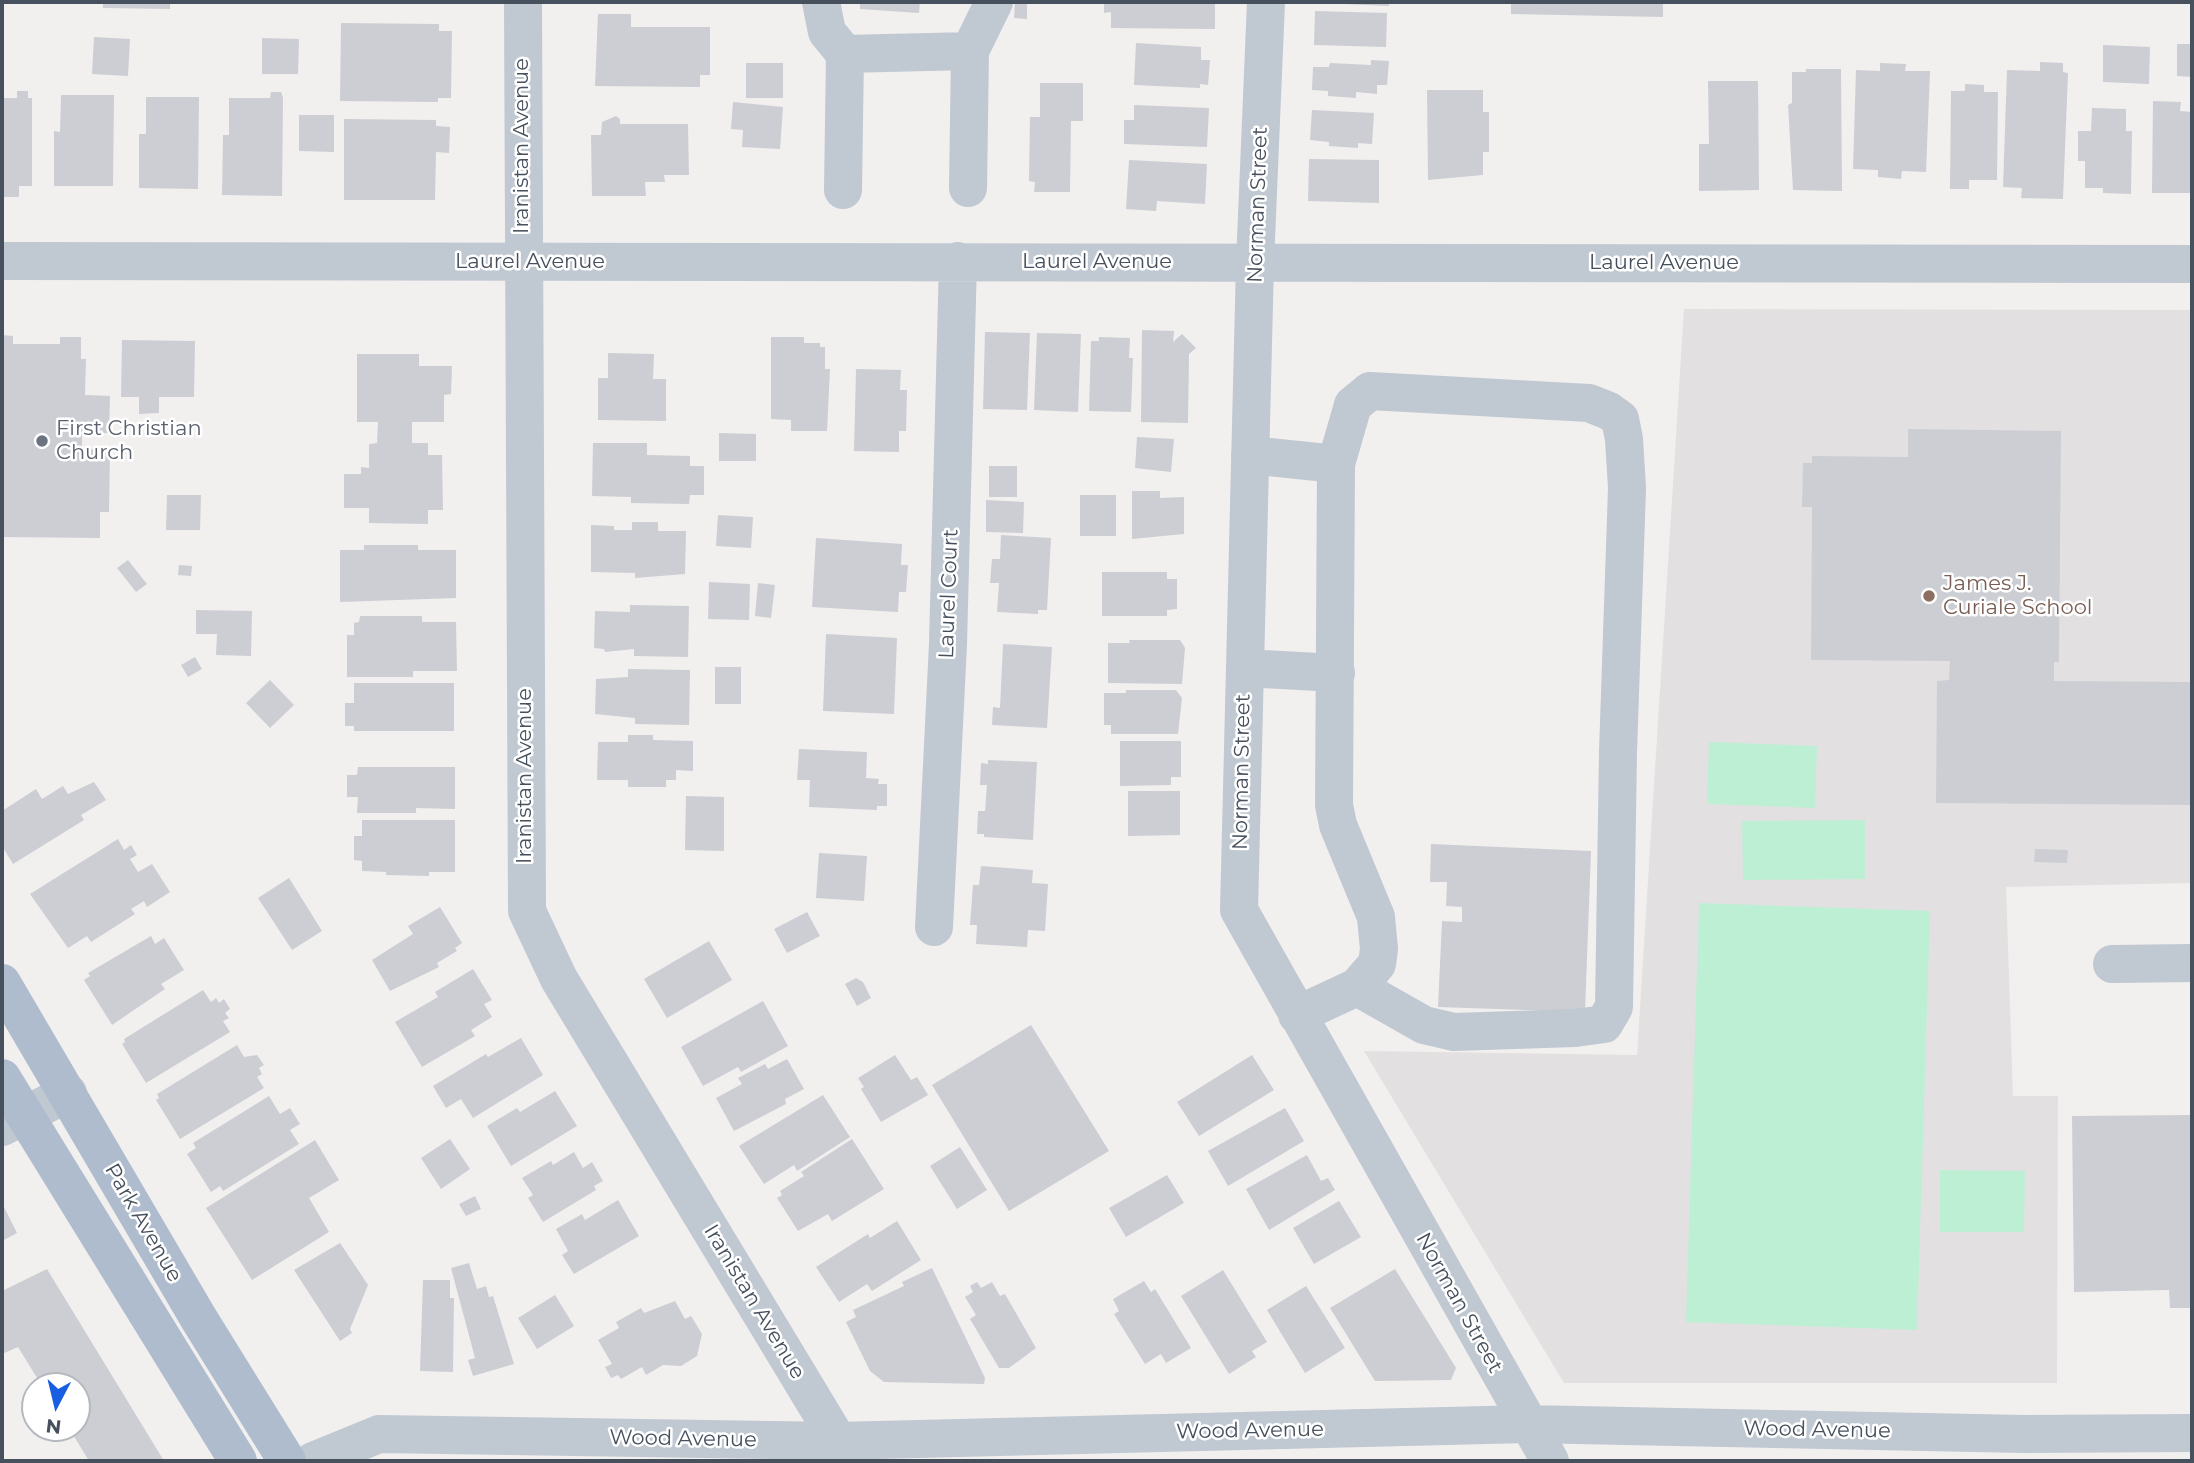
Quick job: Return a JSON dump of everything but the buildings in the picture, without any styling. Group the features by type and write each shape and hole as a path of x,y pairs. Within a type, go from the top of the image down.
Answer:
{"main road":[{"name":"Park Avenue","path":"2,983 199,1319 287,1461"},
{"name":"Park Avenue","path":"2,1078 13,1121 238,1461"}],"street":[{"name":"Iranistan Avenue","path":"523,2 522,262 527,911 559,979 844,1451"},
{"path":"821,2 827,32 845,54 843,190"},
{"path":"968,188 970,51 994,2"},
{"name":"Norman Street","path":"1266,2 1255,263 1239,911 1550,1461"},
{"path":"845,54 970,51"},
{"name":"Laurel Avenue","path":"2,261 2192,264"},
{"name":"Laurel Court","path":"934,927 948,645 958,261"},
{"path":"1297,1014 1357,987 1377,964 1379,949 1376,918 1338,825 1334,805 1336,464 1353,405 1370,391 1589,403 1609,411 1620,419 1625,439 1627,488 1618,752 1614,1007 1610,1017 1604,1024 1575,1028 1454,1032 1424,1025 1357,987"},
{"path":"1250,455 1336,464"},
{"path":"1245,668 1336,673"},
{"path":"2112,964 2192,963"},
{"path":"13,1121 68,1093"},
{"name":"Wood Avenue","path":"313,1461 379,1434 844,1451 1527,1424 2024,1433 2192,1433"},
{"path":"1987,1461 2024,1433"}],"shaded area":[{"name":"James J. Curiale School","path":"1684,309 2192,310 2192,883 2006,887 2013,1096 2058,1096 2057,1383 1564,1383 1364,1051 1637,1055"}],"green space":[{"path":"1709,742 1817,746 1815,808 1707,804"},
{"path":"1865,820 1865,879 1743,880 1742,821"},
{"path":"1699,903 1930,911 1917,1330 1686,1322"},
{"path":"1940,1170 2025,1171 2024,1232 1940,1232"}],"place":[{"name":"First Christian Church","path":"42,441"},
{"name":"James J. Curiale School","path":"1929,596"}]}
